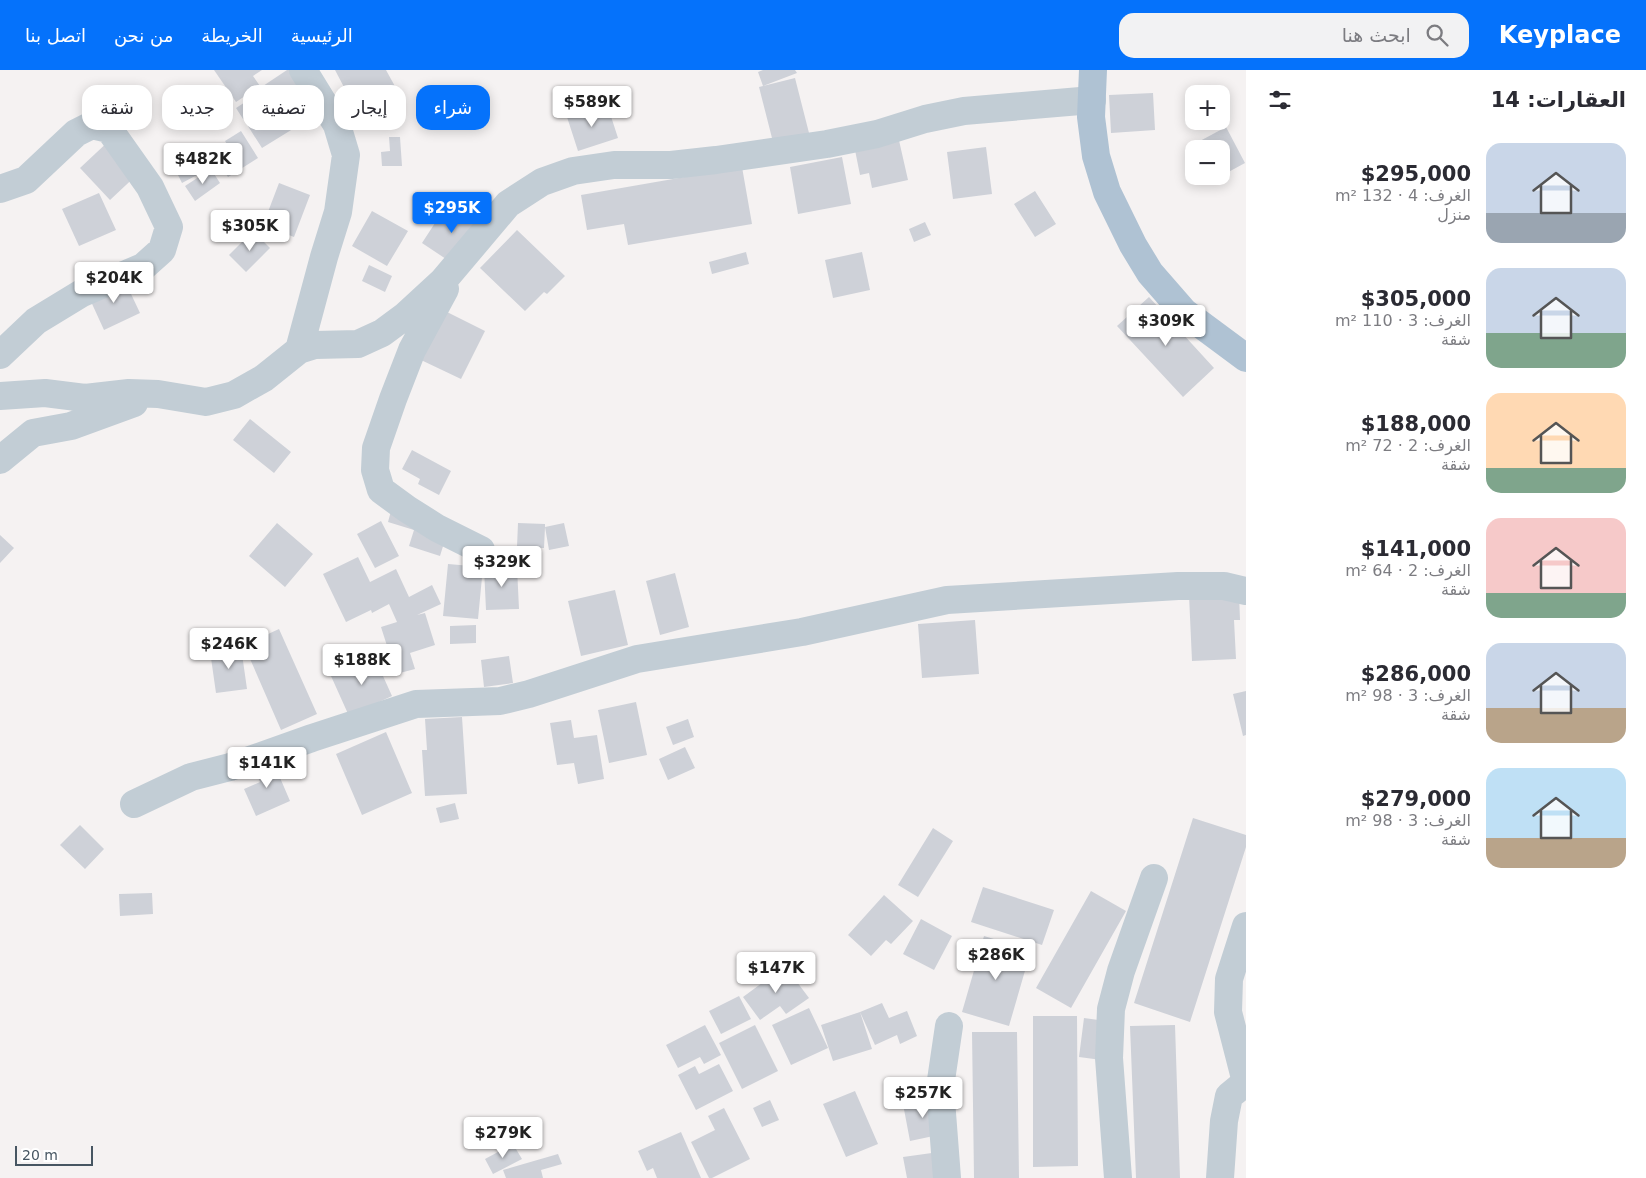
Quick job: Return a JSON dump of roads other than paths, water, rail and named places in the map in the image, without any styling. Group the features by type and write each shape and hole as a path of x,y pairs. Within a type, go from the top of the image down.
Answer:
{"main road":[{"path":"1093,70 1091,117 1096,156 1107,192 1133,245 1150,273 1184,312 1246,358"}],"street":[{"path":"299,350 338,212 346,156 337,125 303,70"},
{"path":"0,396 45,393 85,398 129,393 158,394 206,402 234,396 264,378 299,350 315,345 358,344 382,332 405,316 443,281 508,204 542,182 573,171 614,165 671,165 716,160 827,144 877,134 925,119 964,111 1092,100"},
{"path":"0,189 26,180 76,133 92,125 109,129 150,186 170,227 162,250 142,267 82,293 36,321 0,355"},
{"path":"459,262 409,358 376,448 375,470 381,490 437,528 481,550"},
{"path":"0,460 34,433 72,426 158,394"},
{"path":"134,804 191,777 230,768 312,738 416,704 500,701 529,694 638,659 802,632 947,600 1178,586 1224,586 1246,591"},
{"path":"1118,1178 1109,1058 1111,1009 1121,971 1154,878"},
{"path":"1220,1178 1224,1121 1229,1096 1246,1082 1228,1012 1228,979 1246,926"},
{"path":"947,1178 940,1087 949,1026"}]}
